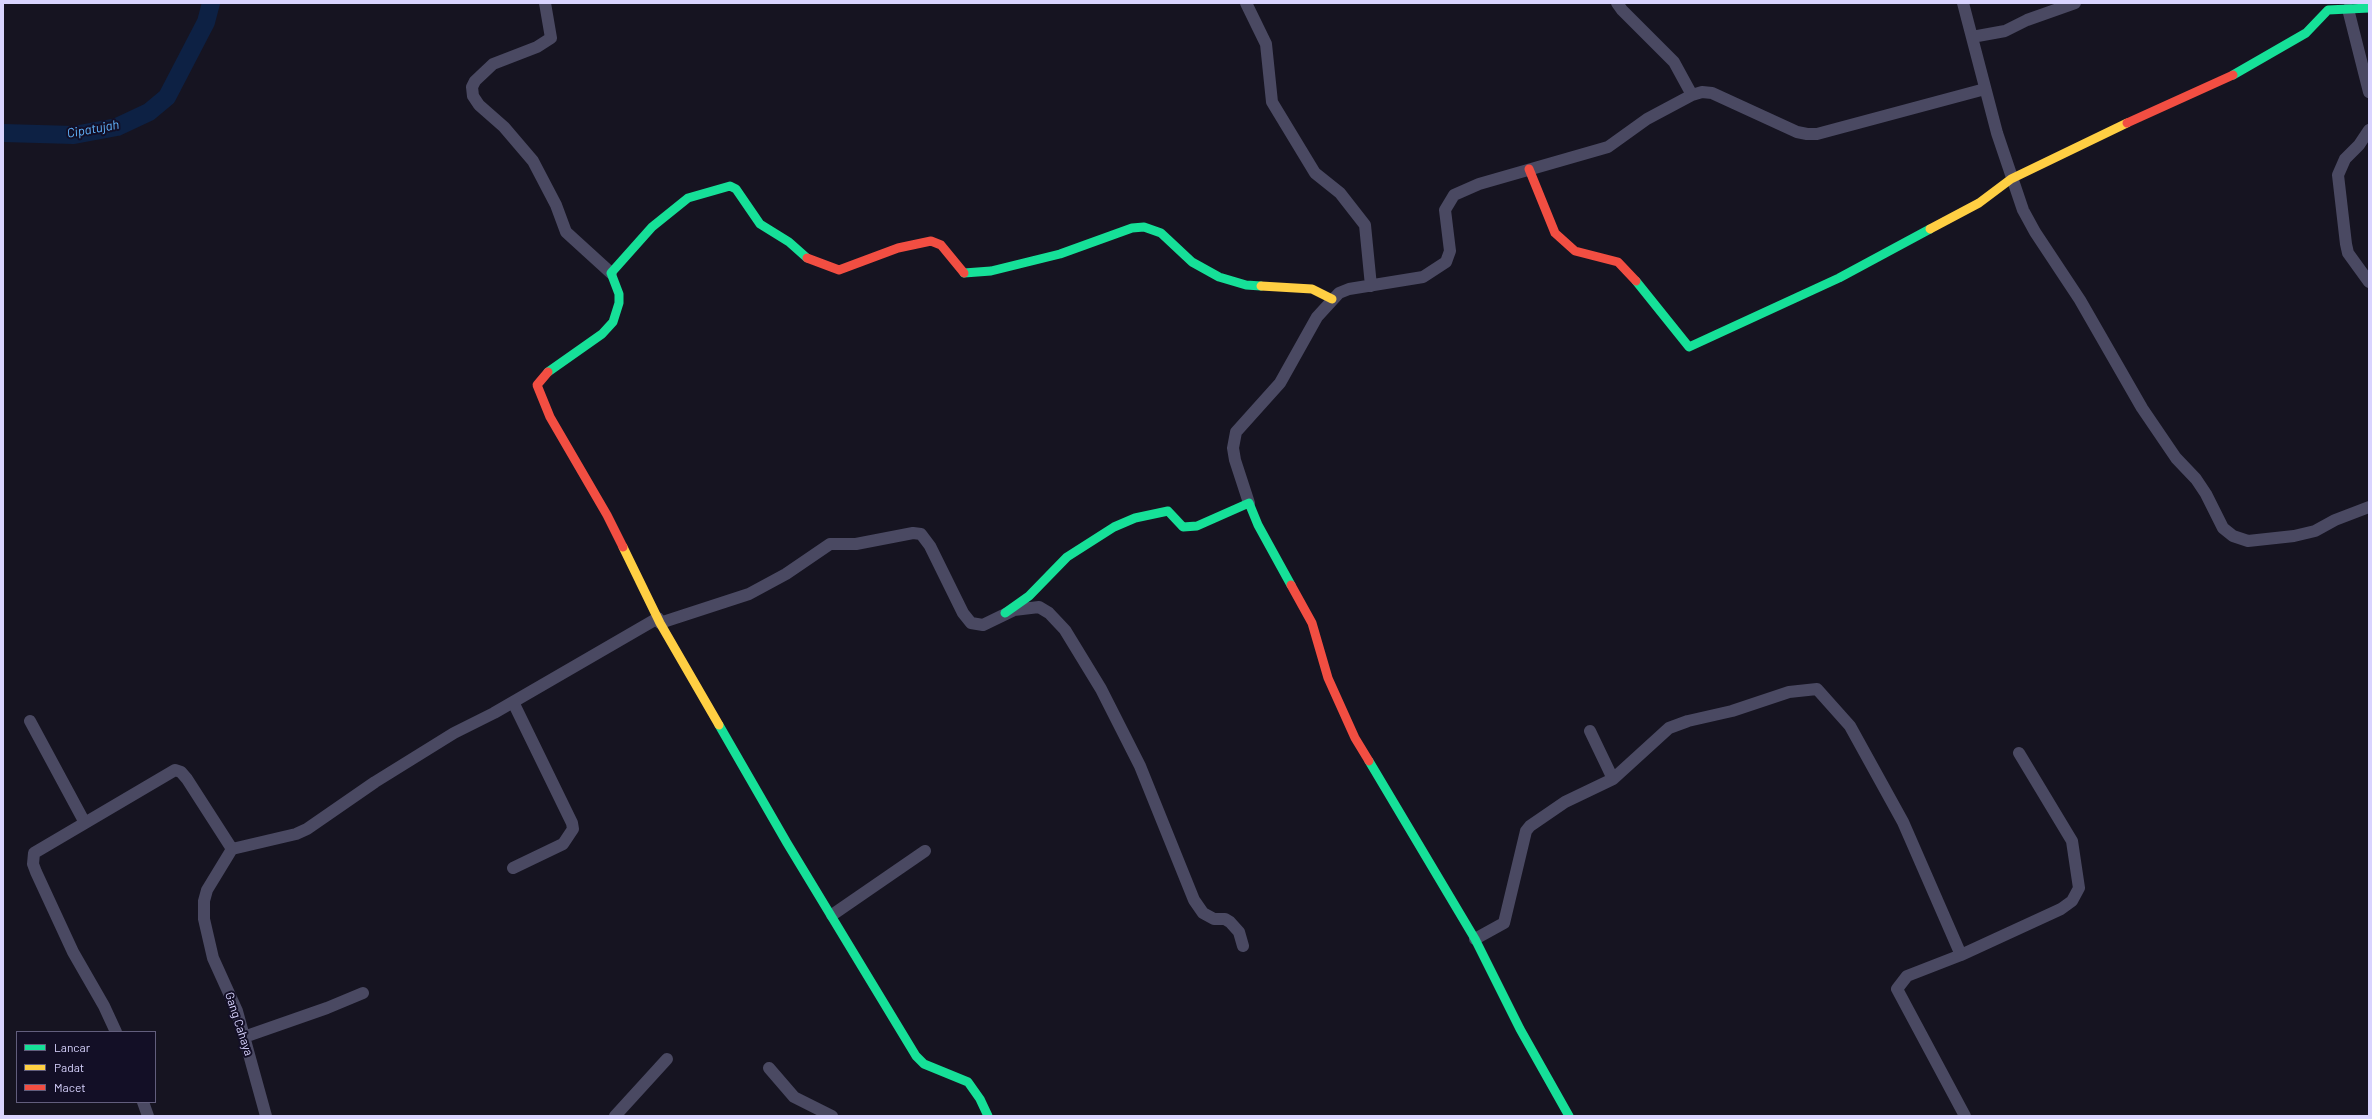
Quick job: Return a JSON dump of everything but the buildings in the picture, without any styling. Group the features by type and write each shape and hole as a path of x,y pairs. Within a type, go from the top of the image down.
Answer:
{"street":[{"path":"545,3 551,38 537,47 493,64 475,81 472,87 473,96 479,106 504,127 533,161 556,205 566,232 594,255 611,273 619,294 619,303 613,322 602,334 548,372 539,381 538,390 559,432 607,515 659,621 787,843 916,1056 924,1064 961,1077 968,1082 980,1099 988,1116"},
{"path":"1246,3 1266,44 1272,102 1315,173 1340,193 1365,225 1371,286"},
{"path":"1617,3 1622,10 1674,62 1692,95"},
{"path":"1963,3 1985,89 2012,179 2023,210 2035,232 2080,300 2122,370 2134,395 2167,446 2196,479 2223,528 2228,532 2248,541 2294,536 2315,531 2335,520 2369,507"},
{"path":"1972,37 2005,31 2027,20 2075,3"},
{"path":"1529,169 1555,233 1575,251 1618,262 1650,297 1689,347 1845,275 1979,203 2012,179 2091,142 2131,121 2236,74 2306,33 2323,13 2326,6 2348,9 2369,8"},
{"path":"2348,9 2369,92"},
{"path":"1570,1116 1520,1029 1475,939 1355,738 1331,685 1312,623 1258,525 1249,503 1235,460 1233,448 1236,432 1280,383 1318,318 1332,299 1344,290 1418,278 1441,267 1450,256 1445,210 1451,199 1479,184 1608,146 1647,120 1692,95 1702,92 1712,93 1797,132 1817,134 1985,89"},
{"path":"2369,130 2359,145 2345,158 2338,175 2348,253 2369,282"},
{"path":"611,273 652,227 678,204 702,193 730,186 736,189 751,213 760,224 789,242 807,258 839,270 898,248 931,241 941,245 949,253 963,273 990,272 1060,254 1132,228 1144,227 1161,233 1192,262 1219,277 1246,285 1312,288 1332,299"},
{"path":"116,1031 104,1006 73,952 34,864 33,856 36,852 170,772 178,770 212,814 232,849 296,834 307,829 408,761 454,733 659,621 748,594 786,574 830,544 868,542 916,533 925,537 958,604 971,623 983,625 1005,613 1029,596 1067,557 1121,524 1135,518 1168,511 1183,527 1197,526 1249,503"},
{"path":"1005,613 1024,608 1039,607 1049,613 1065,630 1101,689 1140,766 1194,900 1203,913 1214,919 1225,919 1230,922 1239,932 1243,946"},
{"path":"1475,939 1504,923 1528,827 1565,802 1613,779 1669,728 1688,720 1732,711 1789,692 1817,689 1850,726 1903,822 1961,955"},
{"path":"513,702 572,823 573,829 563,844 513,868"},
{"path":"30,721 85,823"},
{"path":"1590,731 1613,779"},
{"path":"1965,1116 1897,989 1907,976 1961,955 2061,909 2072,901 2079,888 2072,841 2019,753"},
{"name":"Gang Cahaya","path":"232,849 207,890 203,910 206,935 213,958 233,999 266,1116"},
{"path":"832,915 925,851"},
{"path":"244,1037 327,1008 363,993"},
{"path":"615,1116 667,1058"},
{"path":"769,1068 794,1097 832,1116"},
{"path":"143,1103 148,1116"}],"waterway":[{"name":"Cipatujah","path":"3,133 74,135 117,127 149,112 167,97 206,22 211,3"}],"traffic: fast":[{"path":"2233,75 2306,33 2328,10 2369,8"},
{"path":"548,372 602,334 613,322 619,303 619,294 611,273 652,227 688,198 730,186 736,189 760,224 789,242 807,258"},
{"path":"964,273 991,271 1060,254 1132,228 1144,227 1161,233 1192,262 1219,277 1246,285 1261,286"},
{"path":"1636,281 1689,347 1839,278 1930,229"},
{"path":"1005,613 1029,596 1067,557 1114,527 1135,518 1168,511 1183,527 1197,526 1249,503 1258,525 1291,585"},
{"path":"719,725 787,843 916,1056 924,1064 968,1082 980,1099 988,1116"},
{"path":"1369,761 1475,939 1520,1029 1569,1116"}],"traffic: slow":[{"path":"1930,229 1979,203 2011,179 2127,123"},
{"path":"1261,286 1312,289 1332,299"},
{"path":"623,547 660,623 719,725"}],"traffic: jam":[{"path":"2127,123 2233,75"},
{"path":"1529,169 1555,233 1575,251 1618,262 1636,281"},
{"path":"807,258 839,270 898,248 931,241 941,245 964,273"},
{"path":"548,372 537,385 550,417 607,515 623,547"},
{"path":"1291,585 1312,623 1328,678 1355,738 1369,761"}]}
